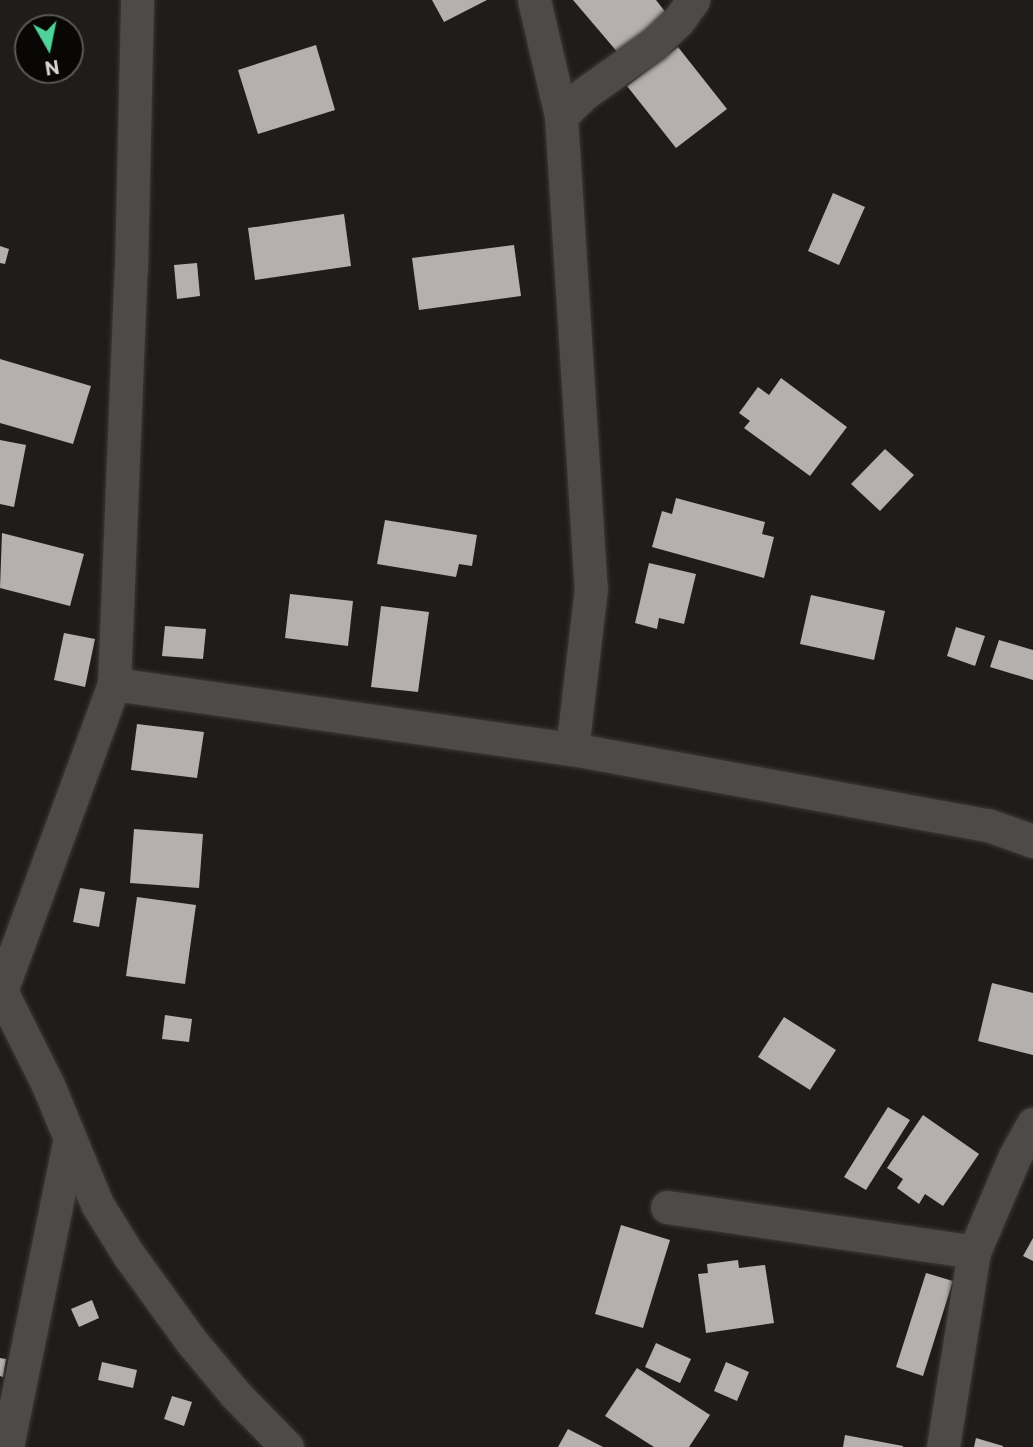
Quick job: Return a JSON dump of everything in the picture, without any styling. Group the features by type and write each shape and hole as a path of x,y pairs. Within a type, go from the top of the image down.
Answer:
{"street":[{"path":"136,0 131,269 114,684 1,990 48,1085 97,1204 151,1289 236,1395 286,1447"},
{"path":"534,0 561,116 591,588 572,748"},
{"path":"561,116 584,93 654,44 678,21 693,0"},
{"path":"114,684 572,748 988,825 1033,841"},
{"path":"943,1447 974,1252 1015,1156 1033,1124"},
{"path":"7,1447 69,1141"},
{"path":"667,1207 974,1252"}],"building":[{"path":"432,0 487,0 444,22"},
{"path":"573,0 656,0 667,14 619,54"},
{"path":"316,45 335,110 258,134 238,70"},
{"path":"678,47 727,109 676,148 627,86"},
{"path":"833,193 865,207 839,265 808,251"},
{"path":"344,214 351,266 255,280 248,228"},
{"path":"514,245 521,296 419,310 412,258"},
{"path":"0,246 9,249 5,264 0,263"},
{"path":"197,263 200,296 177,299 174,265"},
{"path":"0,359 91,386 73,444 0,423"},
{"path":"781,378 847,427 810,476 744,428 750,421 739,413 758,387 769,395"},
{"path":"0,440 26,445 14,507 0,504"},
{"path":"885,449 914,475 880,511 851,484"},
{"path":"676,498 765,522 762,534 774,537 764,578 652,547 662,511 672,514"},
{"path":"385,520 477,535 472,566 459,564 456,577 377,564"},
{"path":"2,533 84,554 70,606 0,588"},
{"path":"649,563 696,574 684,624 659,618 657,629 635,623"},
{"path":"290,594 353,601 348,646 285,638"},
{"path":"811,595 885,611 874,660 800,644"},
{"path":"381,606 429,612 418,692 371,687"},
{"path":"165,626 206,629 203,659 162,656"},
{"path":"956,627 985,636 975,666 947,656"},
{"path":"64,633 95,639 85,687 54,680"},
{"path":"999,640 1033,650 1033,680 990,667"},
{"path":"137,724 204,732 197,778 131,770"},
{"path":"134,829 203,834 199,888 130,883"},
{"path":"80,888 105,892 99,927 73,922"},
{"path":"137,897 196,905 185,984 126,976"},
{"path":"992,983 1033,993 1033,1055 978,1041"},
{"path":"165,1015 192,1019 189,1042 162,1039"},
{"path":"784,1017 836,1050 810,1090 758,1057"},
{"path":"888,1107 910,1120 866,1190 844,1177"},
{"path":"923,1115 979,1154 943,1206 925,1194 919,1204 897,1188 903,1179 887,1168"},
{"path":"621,1225 670,1240 643,1328 595,1314"},
{"path":"1033,1238 1033,1261 1023,1256"},
{"path":"738,1260 739,1268 765,1265 774,1323 706,1333 698,1274 708,1273 707,1264"},
{"path":"926,1273 953,1281 923,1376 896,1367"},
{"path":"92,1300 99,1318 79,1327 71,1309"},
{"path":"656,1343 691,1359 680,1383 645,1367"},
{"path":"0,1358 6,1359 3,1377 0,1376"},
{"path":"102,1362 137,1370 133,1388 98,1380"},
{"path":"726,1362 749,1372 737,1401 714,1391"},
{"path":"637,1368 710,1415 689,1447 654,1447 605,1416"},
{"path":"172,1396 192,1402 184,1426 164,1419"},
{"path":"568,1429 603,1447 558,1447"},
{"path":"845,1435 903,1446 903,1447 843,1447"},
{"path":"976,1438 1003,1446 1003,1447 974,1447"}]}
